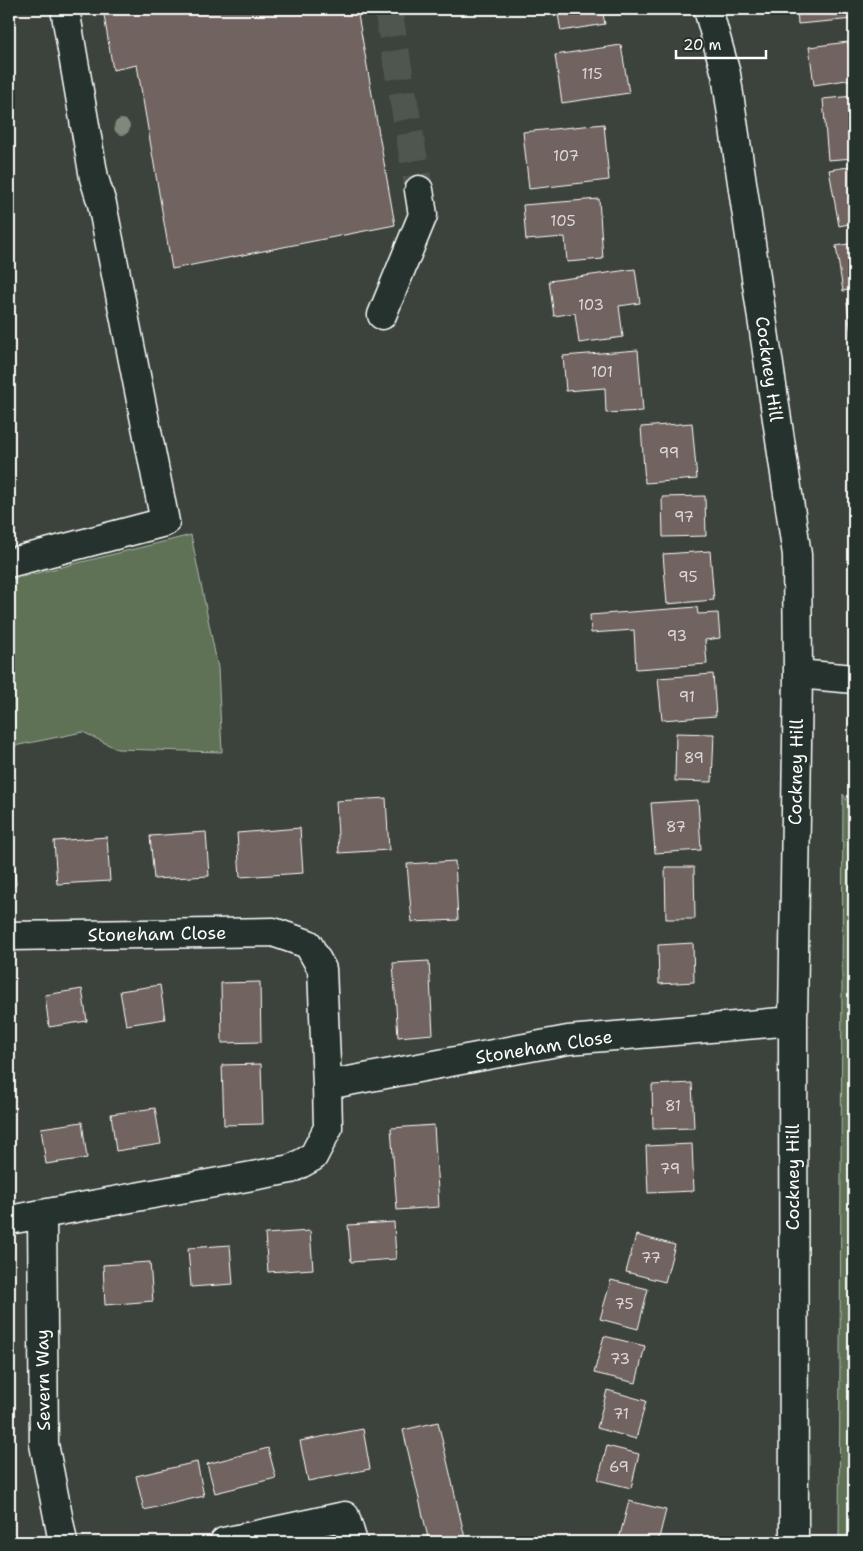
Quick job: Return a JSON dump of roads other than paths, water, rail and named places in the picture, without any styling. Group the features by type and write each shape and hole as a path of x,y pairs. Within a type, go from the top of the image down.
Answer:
{"street":[{"path":"9,563 165,522 102,204 94,178 65,9"},
{"name":"Cockney Hill","path":"708,9 726,74 797,555 798,674 793,1021 794,1542"},
{"path":"382,315 423,216 419,190"},
{"path":"798,674 854,679"},
{"name":"Stoneham Close","path":"9,936 274,932 308,944 322,969 328,1128 313,1157 291,1169 9,1220"},
{"name":"Stoneham Close","path":"327,1085 568,1040 793,1021"},
{"name":"Severn Way","path":"42,1215 44,1444 63,1542"},
{"path":"224,1542 345,1516 353,1542"}],"tunnel":[{"path":"388,9 419,190"}]}
